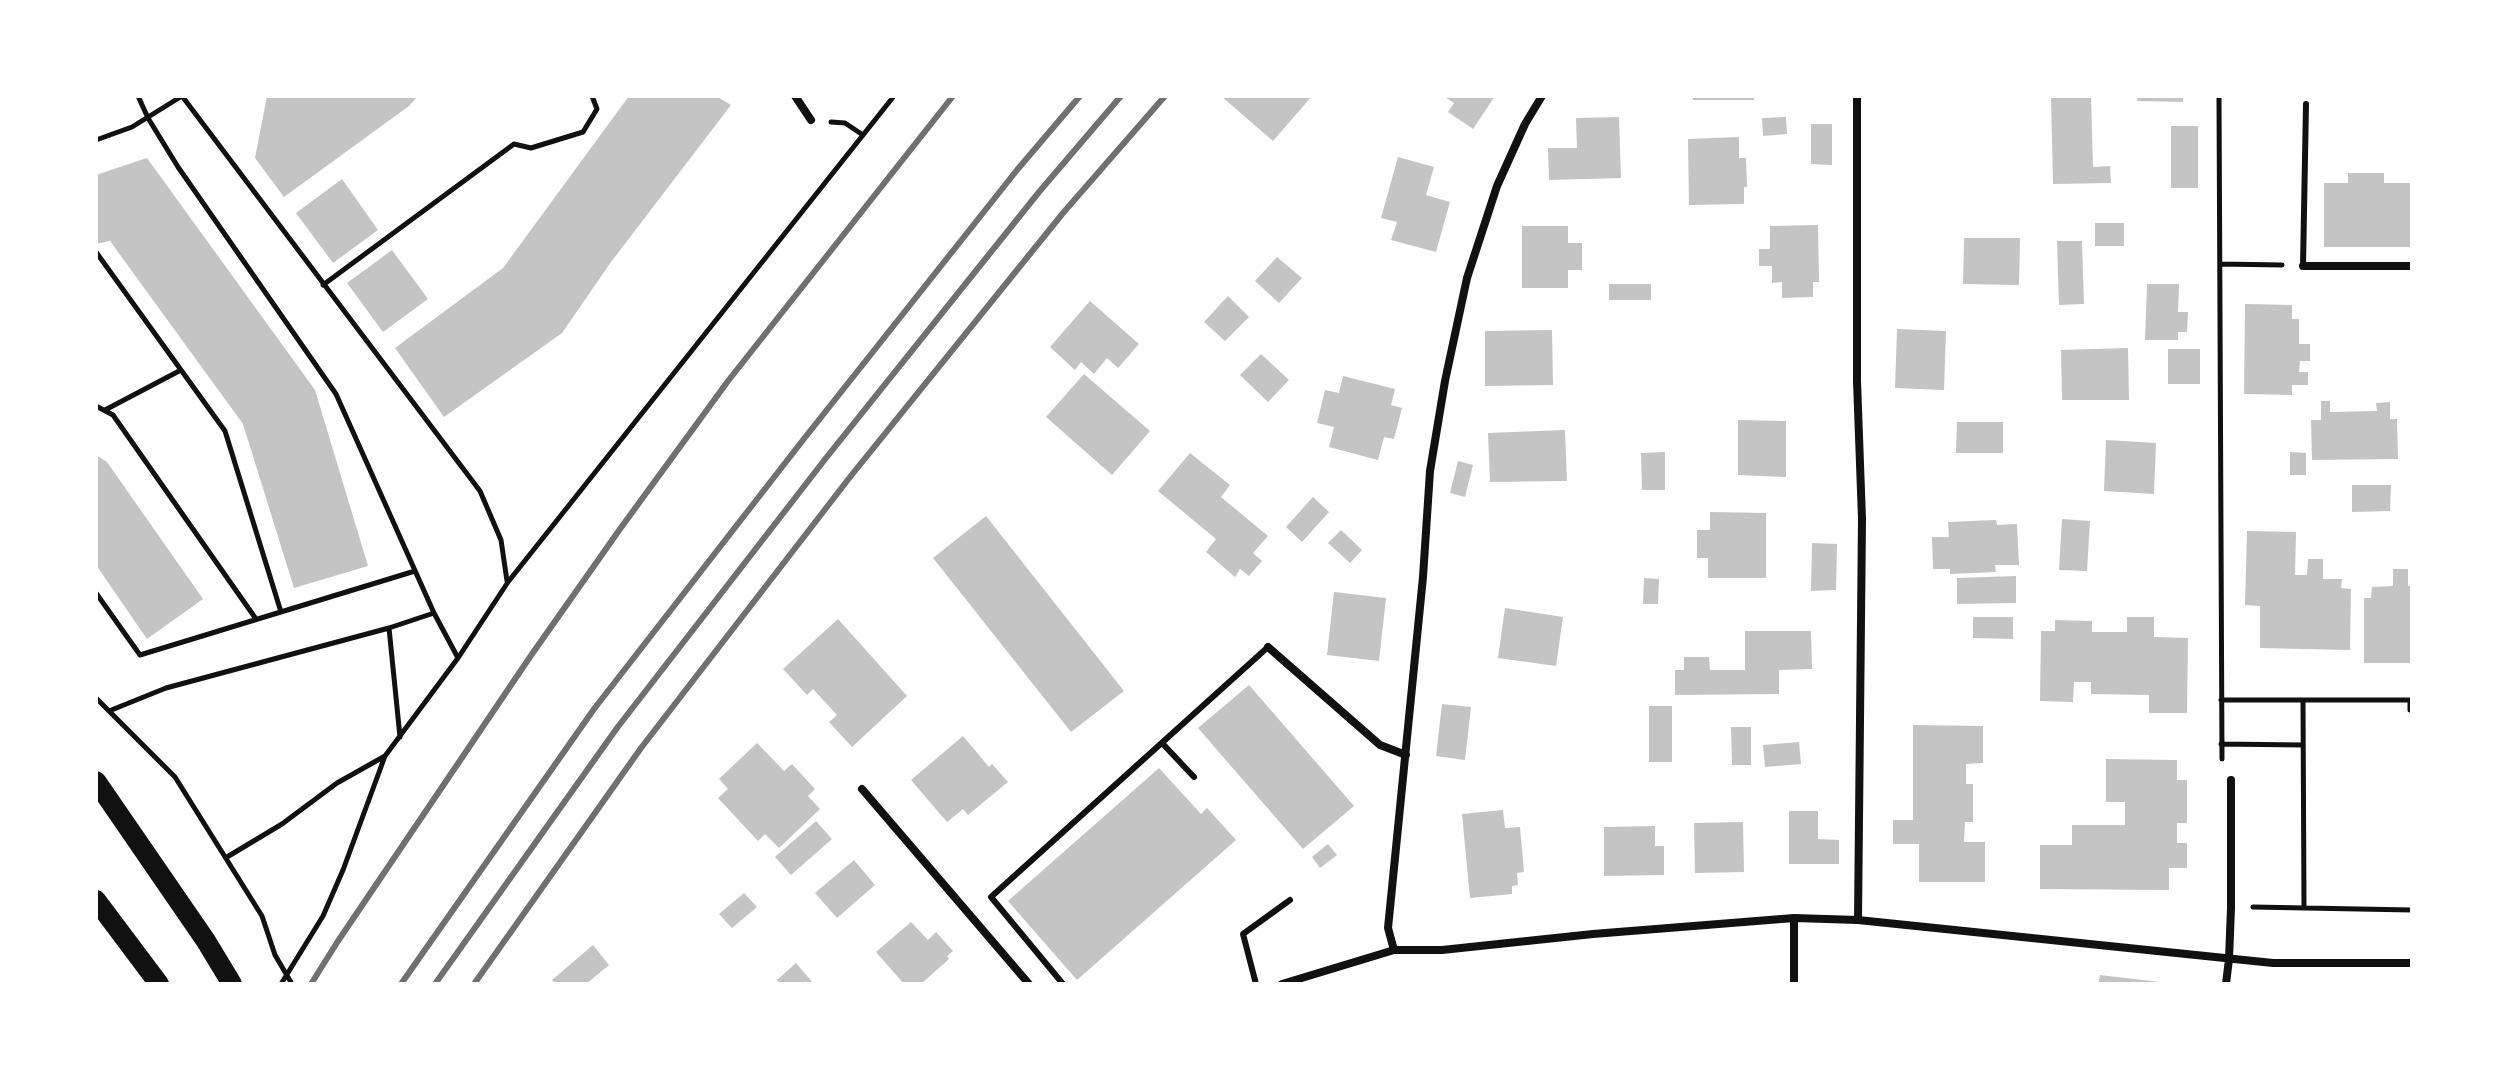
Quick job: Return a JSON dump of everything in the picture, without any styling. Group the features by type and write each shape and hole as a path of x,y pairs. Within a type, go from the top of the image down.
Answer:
{"main road":[{"path":"96,781 232,984"},
{"path":"96,900 159,984"}],"street":[{"path":"795,96 811,120"},
{"path":"1394,950 1388,928 1430,471 1467,278 1497,186 1525,124 1542,96"},
{"path":"1857,96 1857,381 1862,519 1858,920"},
{"path":"2303,266 2412,266"},
{"path":"1268,647 1380,745 1406,755"},
{"path":"2226,984 2231,908 2231,780"},
{"path":"862,789 1029,984"},
{"path":"1794,918 1794,984"},
{"path":"1283,984 1394,950 1442,950 1794,918 1858,920 2273,963 2412,963"}],"lane":[{"path":"2303,266 2306,104"},
{"path":"1063,984 991,897 1268,647"},
{"path":"1162,743 1194,777"},
{"path":"1256,984 1243,934 1290,900"}],"path":[{"path":"138,96 178,167 336,394 434,613 458,658"},
{"path":"96,140 132,127 182,96 480,491 501,540 508,582"},
{"path":"323,285 514,144 531,148 583,132 597,109 592,96"},
{"path":"281,984 323,916 385,756 458,658 508,582 894,96"},
{"path":"2219,96 2221,744 2223,764 2231,780"},
{"path":"811,120 845,123 863,135"},
{"path":"96,252 225,431 281,612"},
{"path":"2220,264 2303,266"},
{"path":"105,411 181,370"},
{"path":"96,406 113,415 256,619"},
{"path":"96,593 140,655 415,571"},
{"path":"109,711 166,688 434,613"},
{"path":"389,628 400,738"},
{"path":"96,698 175,777 262,916 275,955 292,984"},
{"path":"2221,700 2411,700 2410,710"},
{"path":"2303,700 2304,908"},
{"path":"2221,744 2303,745"},
{"path":"227,857 282,824 337,783 385,756"},
{"path":"2231,908 2412,910"}],"building":[{"path":"267,96 418,96 409,106 284,197 255,158"},
{"path":"629,96 716,96 731,105 611,262 562,333 444,417 395,348 503,268"},
{"path":"1221,96 1312,96 1273,141"},
{"path":"1443,96 1495,96 1473,129 1448,112 1454,103"},
{"path":"1693,96 1754,96 1754,100 1693,100"},
{"path":"2051,96 2091,96 2093,167 2110,166 2111,183 2053,184"},
{"path":"2138,96 2183,96 2183,102 2137,101"},
{"path":"1619,117 1621,178 1549,180 1548,148 1577,148 1576,118"},
{"path":"1786,117 1787,134 1763,136 1762,118"},
{"path":"1811,124 1832,124 1832,165 1811,164"},
{"path":"2171,126 2198,126 2198,188 2171,188"},
{"path":"1739,137 1739,158 1746,158 1744,204 1689,205 1688,139"},
{"path":"1398,157 1434,167 1426,195 1450,202 1436,252 1391,240 1397,222 1381,218"},
{"path":"147,158 315,390 368,566 294,588 243,424 110,241 96,244 96,175"},
{"path":"2348,173 2384,173 2384,183 2412,183 2412,247 2324,247 2324,183 2348,183"},
{"path":"342,179 378,230 333,263 296,213"},
{"path":"2095,223 2124,223 2124,246 2095,246"},
{"path":"1818,225 1819,282 1813,282 1813,297 1782,298 1782,282 1772,283 1772,266 1759,266 1759,249 1770,249 1770,226"},
{"path":"1522,226 1568,226 1568,243 1582,243 1582,270 1568,270 1568,288 1522,288"},
{"path":"1964,238 2020,238 2019,285 1963,284"},
{"path":"2057,241 2082,241 2084,304 2059,305"},
{"path":"392,250 428,299 383,332 347,283"},
{"path":"1277,257 1302,278 1279,303 1255,281"},
{"path":"1609,284 1651,284 1651,300 1609,300"},
{"path":"2147,284 2179,284 2178,312 2188,312 2187,332 2178,332 2178,340 2145,340"},
{"path":"1228,296 1249,317 1225,341 1204,322"},
{"path":"1090,301 1139,344 1118,368 1107,358 1094,374 1081,362 1075,370 1050,347"},
{"path":"2245,304 2292,305 2292,319 2299,319 2299,344 2310,344 2310,361 2300,361 2299,372 2308,372 2308,385 2292,385 2292,395 2244,394"},
{"path":"1897,329 1946,331 1944,390 1895,388"},
{"path":"1552,330 1553,385 1485,386 1485,331"},
{"path":"2128,348 2129,400 2062,400 2061,350"},
{"path":"2168,349 2200,349 2200,384 2168,384"},
{"path":"1261,354 1289,380 1268,402 1240,375"},
{"path":"1084,374 1150,431 1112,475 1046,417"},
{"path":"1343,376 1395,389 1391,405 1402,408 1394,439 1384,437 1378,460 1329,447 1334,427 1317,423 1325,390 1339,393"},
{"path":"2321,401 2330,401 2330,412 2377,411 2376,403 2390,402 2390,419 2397,419 2398,459 2312,460 2311,420 2321,420"},
{"path":"1738,420 1786,421 1786,477 1738,475"},
{"path":"1957,422 2003,422 2003,453 1956,453"},
{"path":"1565,430 1567,481 1490,482 1488,433"},
{"path":"2106,440 2156,443 2154,494 2104,491"},
{"path":"1665,452 1665,490 1642,490 1641,453"},
{"path":"2290,452 2306,453 2306,475 2290,475"},
{"path":"1190,453 1230,485 1221,497 1268,536 1253,553 1262,561 1249,576 1240,569 1235,577 1206,552 1216,539 1158,491"},
{"path":"96,455 107,462 203,599 147,639 96,565"},
{"path":"1458,461 1473,465 1465,497 1450,493"},
{"path":"2352,485 2391,485 2390,511 2352,512"},
{"path":"1313,497 1329,512 1302,542 1286,527"},
{"path":"1710,512 1766,513 1766,578 1708,578 1708,558 1697,558 1697,530 1710,530"},
{"path":"986,516 1124,691 1071,732 933,558"},
{"path":"2062,519 2090,521 2087,571 2059,570"},
{"path":"1996,520 1997,525 2017,524 2019,565 1995,565 1996,572 1950,574 1950,569 1933,569 1932,537 1949,537 1948,522"},
{"path":"1341,530 1362,550 1350,563 1328,543"},
{"path":"2247,531 2296,532 2295,575 2307,575 2308,559 2323,559 2323,579 2342,579 2341,588 2351,589 2350,650 2260,648 2260,606 2245,605"},
{"path":"1812,543 1837,544 1836,590 1811,591"},
{"path":"2393,569 2408,569 2408,586 2412,586 2412,663 2364,663 2364,598 2371,598 2372,587 2393,586"},
{"path":"2016,576 2016,603 1957,604 1957,578"},
{"path":"1644,578 1659,579 1658,604 1643,604"},
{"path":"1334,592 1386,598 1379,661 1327,655"},
{"path":"1505,608 1563,617 1556,666 1498,658"},
{"path":"1973,617 2013,617 2013,639 1973,638"},
{"path":"2127,617 2154,617 2154,637 2188,638 2187,713 2149,713 2149,695 2091,694 2091,682 2074,682 2073,702 2040,701 2041,631 2055,631 2055,620 2092,621 2092,632 2127,632"},
{"path":"838,619 907,696 852,747 829,722 837,715 813,689 807,695 783,669"},
{"path":"1745,631 1811,631 1812,669 1779,670 1779,694 1675,695 1675,670 1684,670 1684,657 1709,657 1710,670 1745,670"},
{"path":"1249,685 1354,806 1303,849 1198,728"},
{"path":"1442,704 1471,707 1465,760 1436,756"},
{"path":"1649,706 1672,706 1672,762 1649,762"},
{"path":"1913,725 1983,726 1983,763 1966,764 1966,784 1973,784 1973,822 1965,822 1964,842 1985,842 1985,882 1919,882 1919,844 1893,844 1893,820 1913,820"},
{"path":"1731,727 1751,727 1751,765 1732,765"},
{"path":"963,736 989,767 992,764 1008,782 968,815 963,809 947,822 911,780"},
{"path":"1799,742 1801,764 1765,767 1763,745"},
{"path":"757,743 784,771 792,764 815,789 808,796 820,809 779,848 765,834 758,841 718,798 728,789 719,779"},
{"path":"2106,759 2177,760 2177,780 2187,780 2187,823 2177,823 2177,843 2187,843 2187,868 2169,868 2169,890 2040,889 2040,845 2072,845 2072,825 2125,825 2125,802 2106,802"},
{"path":"1159,768 1201,814 1207,808 1236,840 1077,980 1008,901"},
{"path":"1503,810 1505,828 1520,827 1524,872 1517,873 1518,885 1512,886 1512,894 1470,898 1462,814"},
{"path":"1789,811 1818,811 1818,839 1839,840 1839,864 1789,864"},
{"path":"816,821 832,839 791,875 775,857"},
{"path":"1743,822 1744,872 1695,873 1694,823"},
{"path":"1655,826 1655,846 1664,846 1664,875 1604,876 1604,827"},
{"path":"1328,844 1337,855 1320,868 1312,857"},
{"path":"854,860 875,885 837,918 815,893"},
{"path":"744,893 757,907 732,928 719,914"},
{"path":"911,922 928,940 936,932 953,951 947,956 949,959 921,984 904,984 876,952"},
{"path":"593,945 609,965 586,984 556,984 552,980"},
{"path":"796,963 814,984 780,984 777,980"},
{"path":"2100,975 2160,982 2160,984 2098,984"}],"railway":[{"path":"311,984 532,654 620,529 728,381 953,96"},
{"path":"401,984 594,709 1017,170 1080,96"},
{"path":"435,984 617,728 826,458 1039,192 1121,96"},
{"path":"474,984 641,748 850,477 1063,213 1165,96"}]}
